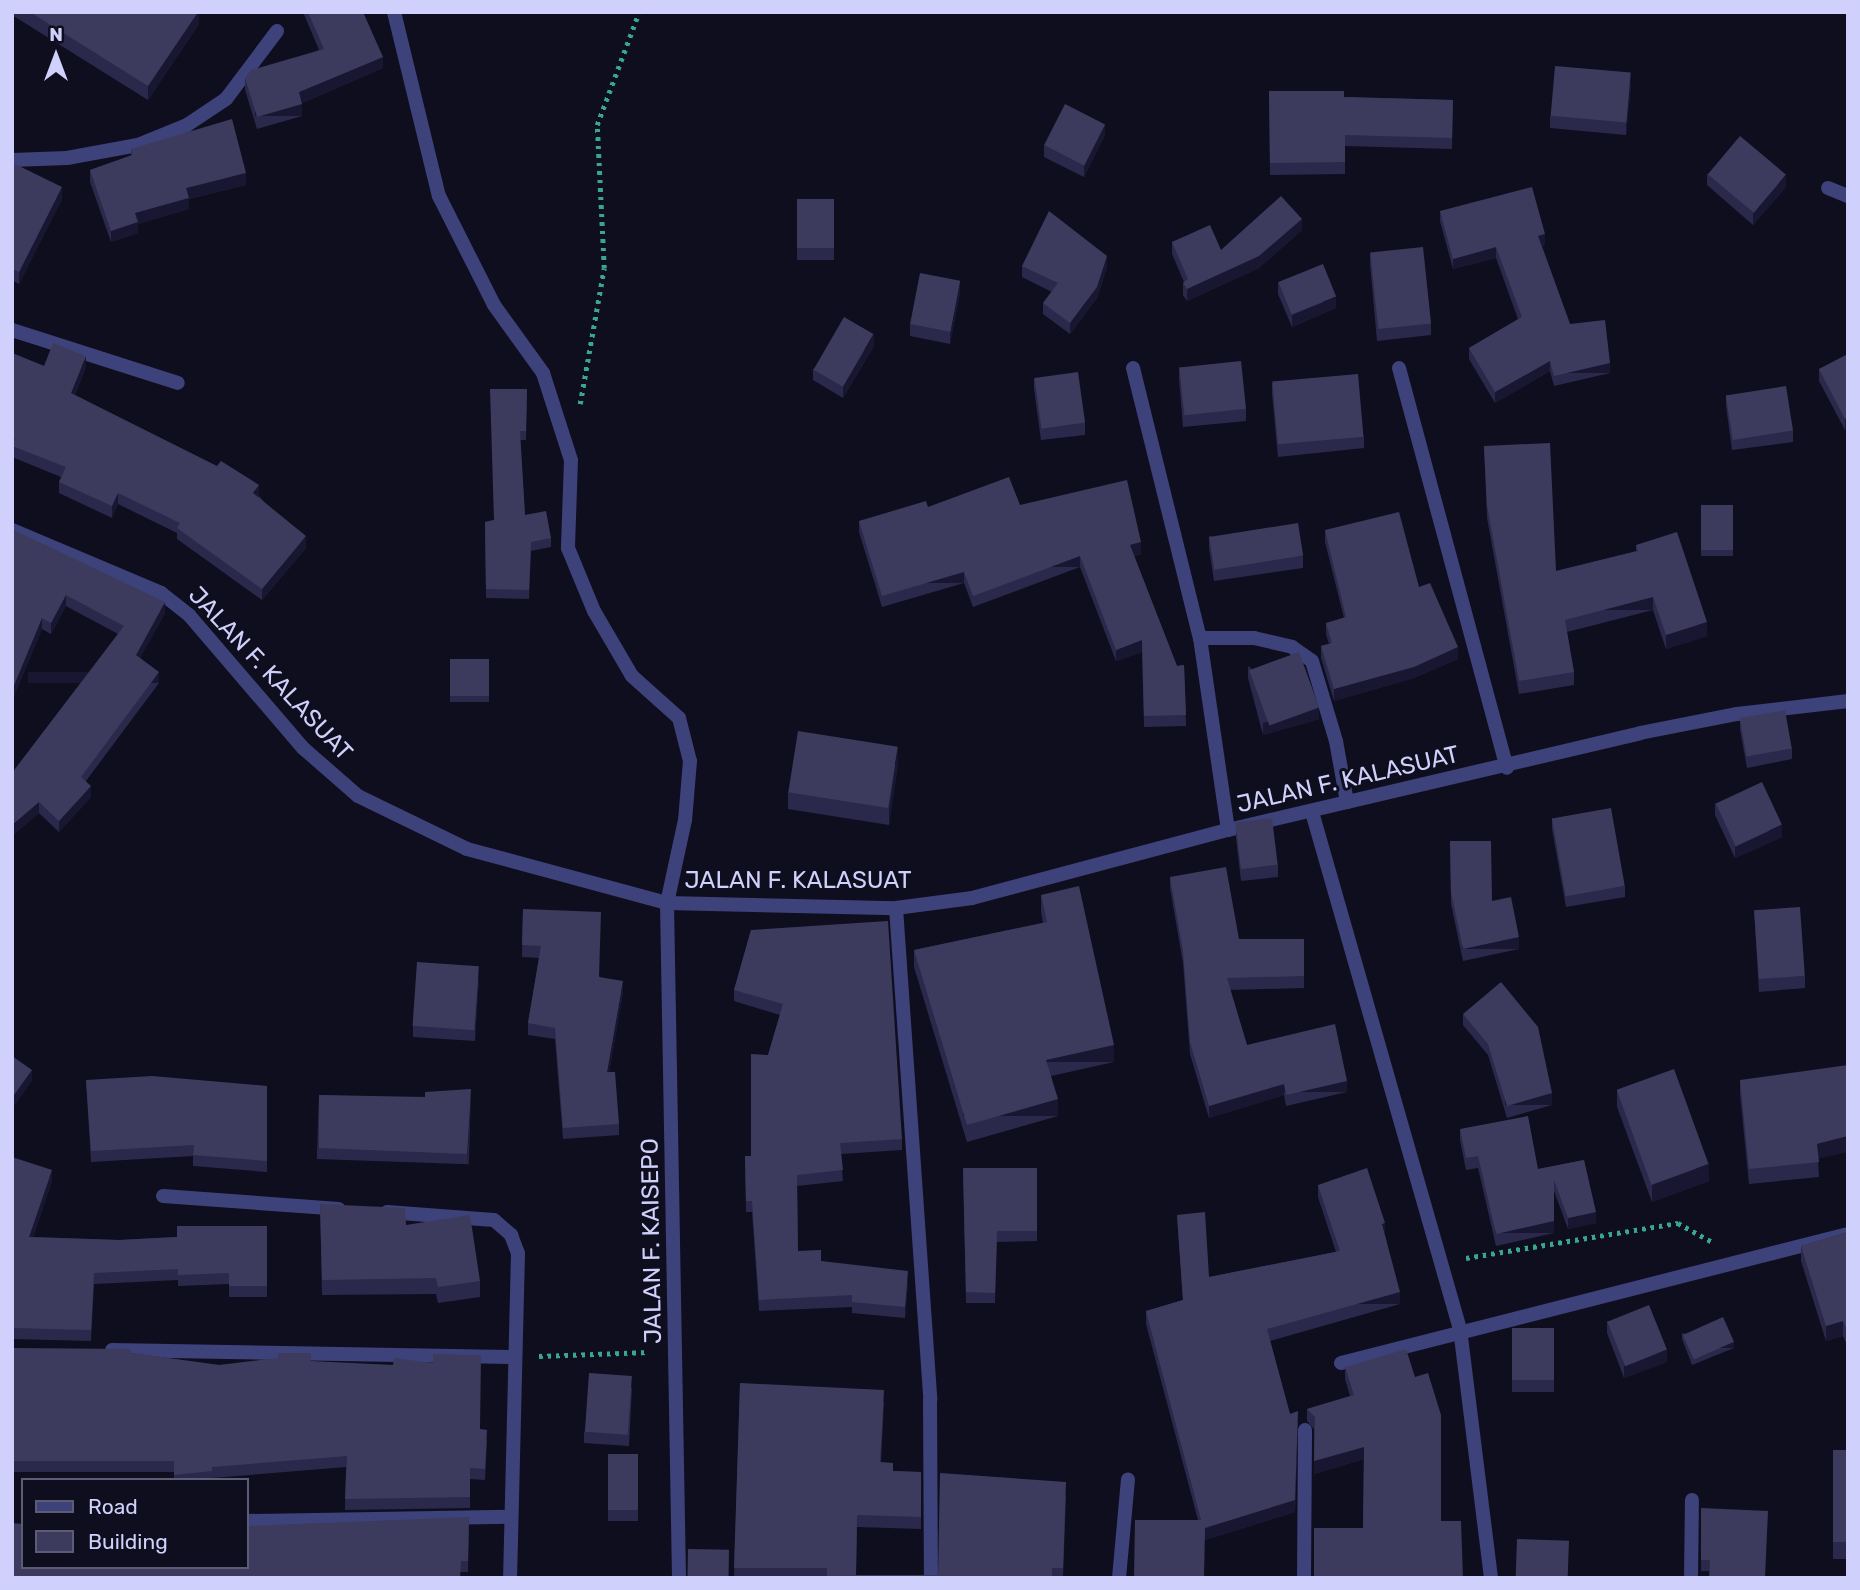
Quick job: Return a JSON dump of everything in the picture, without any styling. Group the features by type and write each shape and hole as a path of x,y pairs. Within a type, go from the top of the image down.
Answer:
{"street":[{"name":"JALAN F. KAISEPO","path":"394,12 439,196 494,305 543,373 571,460 568,548 594,611 632,676 679,718 690,761 685,820 667,903 678,1351 679,1578"},
{"path":"12,160 66,158 138,145 187,125 226,99 277,31"},
{"path":"1828,188 1848,196"},
{"path":"12,330 178,383"},
{"path":"1133,368 1200,638 1228,830"},
{"path":"1399,368 1507,768"},
{"name":"JALAN F. KALASUAT","path":"12,530 161,593 189,615 303,748 358,796 467,849 667,903 896,908 972,898 1228,830 1725,716 1848,701"},
{"path":"1200,638 1254,638 1292,647 1312,661 1336,741 1347,802"},
{"path":"1312,812 1460,1329 1490,1578"},
{"path":"896,908 930,1400 932,1578"},
{"path":"163,1196 494,1220 503,1225 518,1253 510,1578"},
{"path":"1341,1363 1460,1329 1848,1234"},
{"path":"96,1350 514,1357"},
{"path":"1304,1578 1305,1430"},
{"path":"1119,1578 1128,1479"},
{"path":"1691,1578 1692,1500"},
{"path":"248,1521 511,1517"}],"path":[{"path":"571,460 604,268 597,125 639,12"},
{"path":"1441,1261 1678,1223 1744,1261"},
{"path":"514,1357 678,1351"}],"building":[{"path":"30,12 198,12 148,86"},
{"path":"308,12 363,12 383,57 299,92 302,104 257,117 245,78 251,70 324,49"},
{"path":"1555,66 1631,73 1626,122 1551,116"},
{"path":"1269,91 1344,91 1344,97 1453,100 1452,138 1345,135 1345,162 1270,163"},
{"path":"1065,104 1105,124 1084,165 1044,145"},
{"path":"232,119 246,173 186,188 189,198 135,213 138,222 111,231 90,170 132,155 131,149"},
{"path":"1740,136 1786,175 1754,213 1708,174"},
{"path":"15,164 62,187 19,272 12,269 12,170"},
{"path":"1532,187 1545,234 1538,236 1570,324 1605,320 1610,363 1554,376 1550,361 1495,392 1469,348 1522,317 1496,247 1453,259 1440,211"},
{"path":"1281,196 1302,219 1259,256 1187,289 1183,283 1188,279 1172,242 1210,225 1221,250"},
{"path":"797,199 834,199 834,248 797,248"},
{"path":"1049,211 1107,256 1097,287 1070,323 1043,303 1058,283 1022,266"},
{"path":"1423,247 1431,324 1378,329 1370,253"},
{"path":"1323,264 1336,296 1292,314 1278,282"},
{"path":"920,273 960,281 950,332 910,324"},
{"path":"844,317 873,334 843,387 814,370"},
{"path":"53,343 86,356 71,393 217,466 221,461 259,485 253,493 306,536 262,589 177,528 180,523 118,493 112,506 59,482 66,467 12,446 15,439 12,438 12,353 44,366"},
{"path":"1848,354 1848,417 1845,419 1819,369"},
{"path":"1241,361 1246,409 1184,415 1179,367"},
{"path":"1078,372 1085,423 1042,429 1034,378"},
{"path":"1358,374 1363,437 1278,444 1272,381"},
{"path":"1786,386 1793,430 1733,440 1726,396"},
{"path":"490,389 527,389 526,431 520,431 525,515 546,511 551,538 531,542 529,590 486,589 485,522 494,520"},
{"path":"1550,443 1556,571 1638,551 1636,545 1677,532 1707,622 1666,635 1653,597 1565,620 1574,672 1519,681 1487,505 1484,446"},
{"path":"1009,477 1020,505 1127,480 1141,542 1130,545 1177,666 1184,665 1186,715 1144,716 1142,640 1116,650 1080,556 973,596 964,572 882,596 859,521 926,501 928,507"},
{"path":"1701,505 1733,505 1733,550 1701,550"},
{"path":"1399,512 1419,587 1430,583 1458,647 1414,667 1334,689 1321,646 1332,643 1326,623 1346,617 1325,530"},
{"path":"1298,523 1303,556 1214,570 1209,537"},
{"path":"14,530 165,602 136,655 159,672 81,777 91,786 59,821 39,802 12,825 12,773 124,626 66,595 51,623 42,618 12,690"},
{"path":"1299,652 1319,707 1269,726 1249,670"},
{"path":"450,659 489,659 489,696 450,696"},
{"path":"1785,710 1792,748 1746,756 1740,718"},
{"path":"798,731 898,747 888,808 788,792"},
{"path":"1762,782 1782,825 1736,846 1716,804"},
{"path":"1611,808 1625,886 1566,896 1552,818"},
{"path":"1272,818 1278,865 1241,869 1235,823"},
{"path":"1450,841 1491,841 1492,901 1511,897 1519,937 1463,949 1451,892"},
{"path":"1226,867 1239,939 1304,939 1304,976 1227,978 1247,1045 1335,1024 1347,1081 1286,1095 1284,1084 1209,1106 1190,1042 1183,951 1170,877"},
{"path":"1079,886 1114,1045 1046,1060 1058,1099 967,1125 914,950 1047,922 1041,895"},
{"path":"1800,907 1805,976 1759,979 1754,910"},
{"path":"523,909 601,912 599,977 623,981 607,1072 615,1072 619,1124 563,1128 555,1028 528,1023 541,946 522,945"},
{"path":"888,921 902,1139 840,1143 843,1170 797,1175 798,1251 821,1250 821,1261 908,1271 905,1307 852,1302 852,1295 759,1300 752,1201 746,1201 745,1156 751,1156 751,1054 768,1055 783,1004 734,990 751,930"},
{"path":"417,962 479,966 474,1030 413,1026"},
{"path":"1501,982 1538,1027 1552,1093 1507,1106 1488,1044 1463,1014"},
{"path":"12,1056 32,1070 12,1098"},
{"path":"1848,1065 1848,1136 1817,1144 1819,1162 1749,1169 1740,1080"},
{"path":"1674,1069 1709,1164 1651,1185 1617,1090"},
{"path":"152,1076 267,1086 267,1161 193,1155 194,1145 91,1151 86,1080"},
{"path":"471,1089 467,1154 319,1148 319,1095 425,1097 425,1092"},
{"path":"1528,1116 1538,1169 1584,1160 1596,1212 1568,1218 1554,1180 1554,1221 1496,1234 1478,1156 1466,1158 1460,1129"},
{"path":"12,1157 52,1170 29,1237 119,1240 177,1237 177,1226 267,1226 267,1286 229,1286 229,1273 178,1275 178,1269 94,1273 91,1330 12,1328"},
{"path":"963,1168 1037,1168 1037,1231 997,1231 995,1293 966,1292"},
{"path":"1367,1168 1385,1223 1382,1224 1400,1292 1267,1329 1290,1414 1298,1411 1295,1500 1205,1528 1204,1578 1134,1578 1135,1520 1201,1520 1146,1311 1183,1300 1177,1215 1205,1212 1209,1277 1340,1251 1318,1185"},
{"path":"320,1204 405,1208 406,1225 470,1215 480,1281 438,1287 436,1278 322,1280"},
{"path":"1848,1232 1848,1332 1843,1321 1826,1326 1801,1246"},
{"path":"1649,1305 1667,1350 1625,1366 1607,1322"},
{"path":"1723,1317 1734,1342 1694,1360 1683,1335"},
{"path":"1512,1328 1554,1328 1554,1380 1512,1380"},
{"path":"12,1348 131,1349 131,1353 219,1365 278,1358 278,1353 311,1353 311,1361 393,1365 394,1358 433,1363 433,1354 481,1355 480,1429 487,1430 485,1469 470,1468 470,1497 345,1499 347,1456 212,1467 212,1471 174,1475 174,1461 12,1461"},
{"path":"1406,1349 1415,1377 1428,1373 1441,1415 1441,1521 1461,1521 1463,1578 1314,1578 1314,1528 1363,1528 1364,1447 1314,1461 1315,1417 1307,1409 1354,1395 1345,1367"},
{"path":"589,1373 632,1376 628,1435 585,1432"},
{"path":"740,1383 884,1390 880,1462 893,1463 893,1471 921,1472 921,1517 857,1515 856,1575 938,1575 940,1473 1066,1482 1063,1568 1052,1568 1052,1578 827,1578 827,1568 734,1568"},
{"path":"1833,1450 1848,1450 1848,1542 1833,1542"},
{"path":"608,1454 638,1454 638,1510 608,1510"},
{"path":"1701,1508 1768,1511 1765,1578 1709,1578 1710,1560 1701,1560"},
{"path":"469,1517 468,1561 461,1561 460,1578 12,1578 12,1523 21,1524 21,1569 248,1569 248,1526"},
{"path":"1517,1539 1569,1541 1568,1578 1516,1578"},
{"path":"688,1549 729,1550 729,1578 687,1578"}]}
